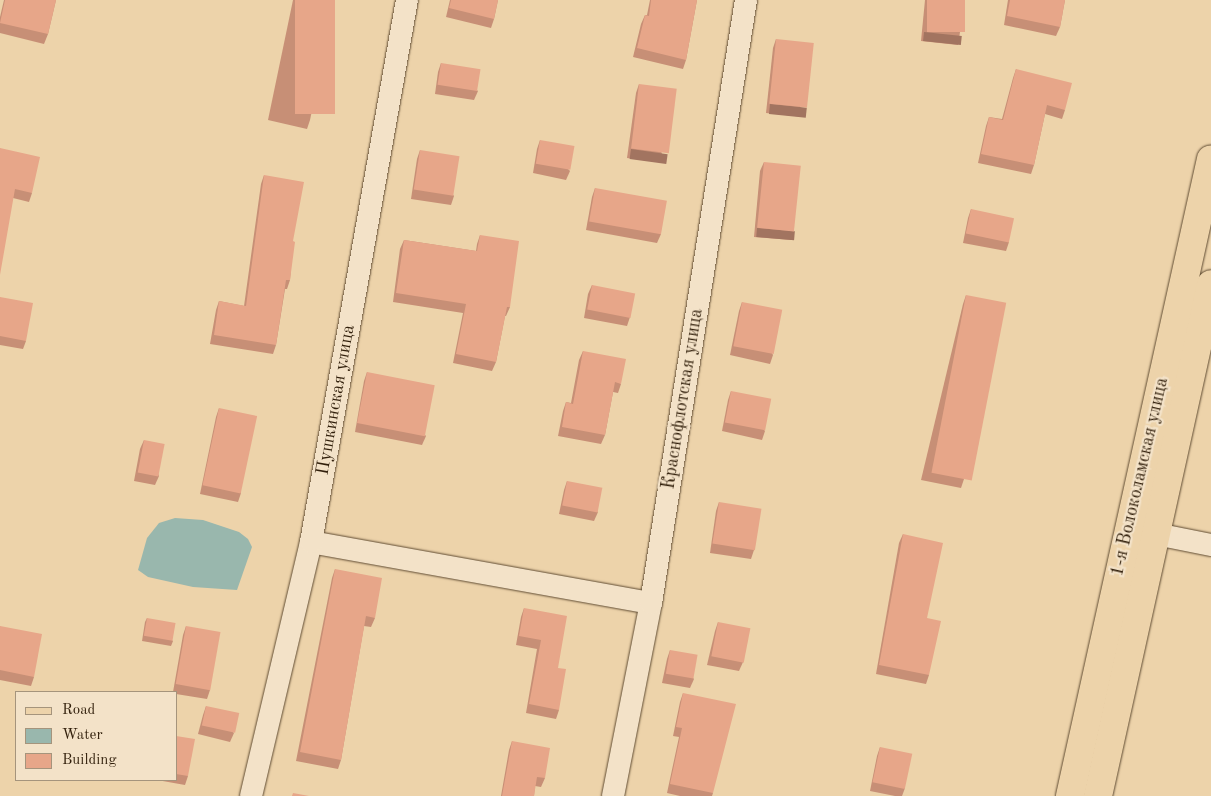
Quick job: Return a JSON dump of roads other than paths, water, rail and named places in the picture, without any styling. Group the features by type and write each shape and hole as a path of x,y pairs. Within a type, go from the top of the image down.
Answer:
{"main road":[{"name":"1-я Волоколамская улица","path":"1070,796 1211,159"},
{"name":"1-я Волоколамская улица","path":"1098,796 1211,284"}],"street":[{"name":"Пушкинская улица","path":"250,796 311,542 407,0"},
{"name":"Краснофлотская улица","path":"613,796 651,603 746,0"},
{"path":"1156,534 1211,545"},
{"path":"311,542 651,603"}],"water":[{"path":"175,518 203,520 239,532 248,539 252,547 237,590 193,587 148,577 138,570 147,538 159,523"}]}
